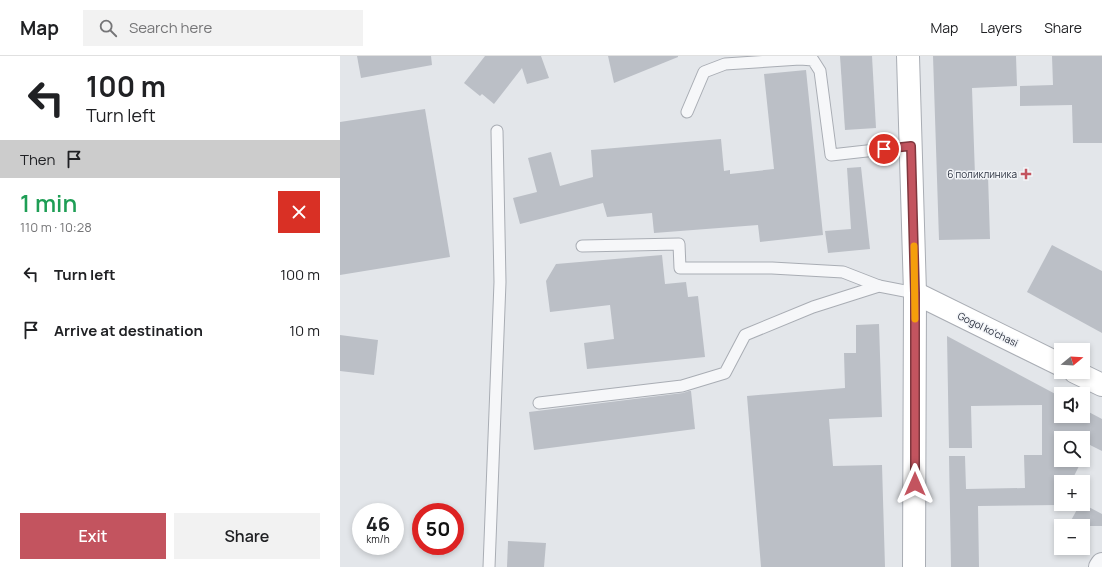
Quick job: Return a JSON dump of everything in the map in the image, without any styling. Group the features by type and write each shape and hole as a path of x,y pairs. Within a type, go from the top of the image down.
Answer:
{"main road":[{"path":"908,56 915,293 914,567"},
{"name":"Gogol ko'chasi","path":"915,293 1054,362"},
{"path":"1088,379 1102,386"}],"lane":[{"path":"687,112 704,72 725,64 800,59 814,60 820,71 831,155 911,146"},
{"path":"489,567 500,282 497,131"},
{"path":"582,246 679,244 680,268 772,268 843,272 880,286 915,293"},
{"path":"539,403 682,386 725,372 746,335 813,307 880,286"}],"building":[{"path":"357,56 431,56 432,65 361,78"},
{"path":"485,56 541,56 549,78 527,84 522,68 494,104 482,94 480,96 464,83"},
{"path":"608,56 678,56 678,57 614,83"},
{"path":"840,56 872,56 876,128 845,130"},
{"path":"933,56 1016,56 1017,86 972,88 975,176 988,175 990,239 939,240"},
{"path":"1052,56 1102,56 1102,143 1073,143 1072,105 1020,106 1020,86 1053,85"},
{"path":"806,70 823,235 760,242 758,225 654,233 652,213 607,217 603,203 520,224 513,198 537,192 528,158 551,152 560,186 593,177 591,150 721,139 724,171 730,170 730,174 774,169 764,74"},
{"path":"425,109 450,257 340,275 340,122"},
{"path":"861,167 870,249 828,253 825,231 851,229 847,168"},
{"path":"1052,245 1102,271 1102,333 1027,292"},
{"path":"662,255 665,284 686,282 688,297 698,296 705,357 587,369 584,343 614,339 610,305 550,312 546,281 556,264"},
{"path":"879,324 882,417 829,419 833,466 882,465 885,567 761,567 747,396 845,388 844,353 856,353 856,325"},
{"path":"340,335 378,340 374,375 340,371"},
{"path":"947,336 1054,393 1054,423 1090,423 1090,413 1102,419 1102,451 1090,445 1090,431 1054,431 1054,467 1078,467 1074,475 1054,475 1054,505 978,506 979,567 951,567 949,456 965,456 966,489 1025,488 1024,455 1042,455 1042,405 971,406 972,448 949,448"},
{"path":"691,391 695,429 534,450 529,412 683,393"},
{"path":"1090,508 1102,514 1102,526 1090,526 1090,519 1072,519 1076,511 1090,511"},
{"path":"508,541 546,543 544,567 507,567"}],"slow traffic":[{"path":"914,246 915,319"}],"place":[{"name":"6 поликлиника","path":"1026,174"}],"route":[{"path":"884,149 911,146 915,293 915,484"}]}
